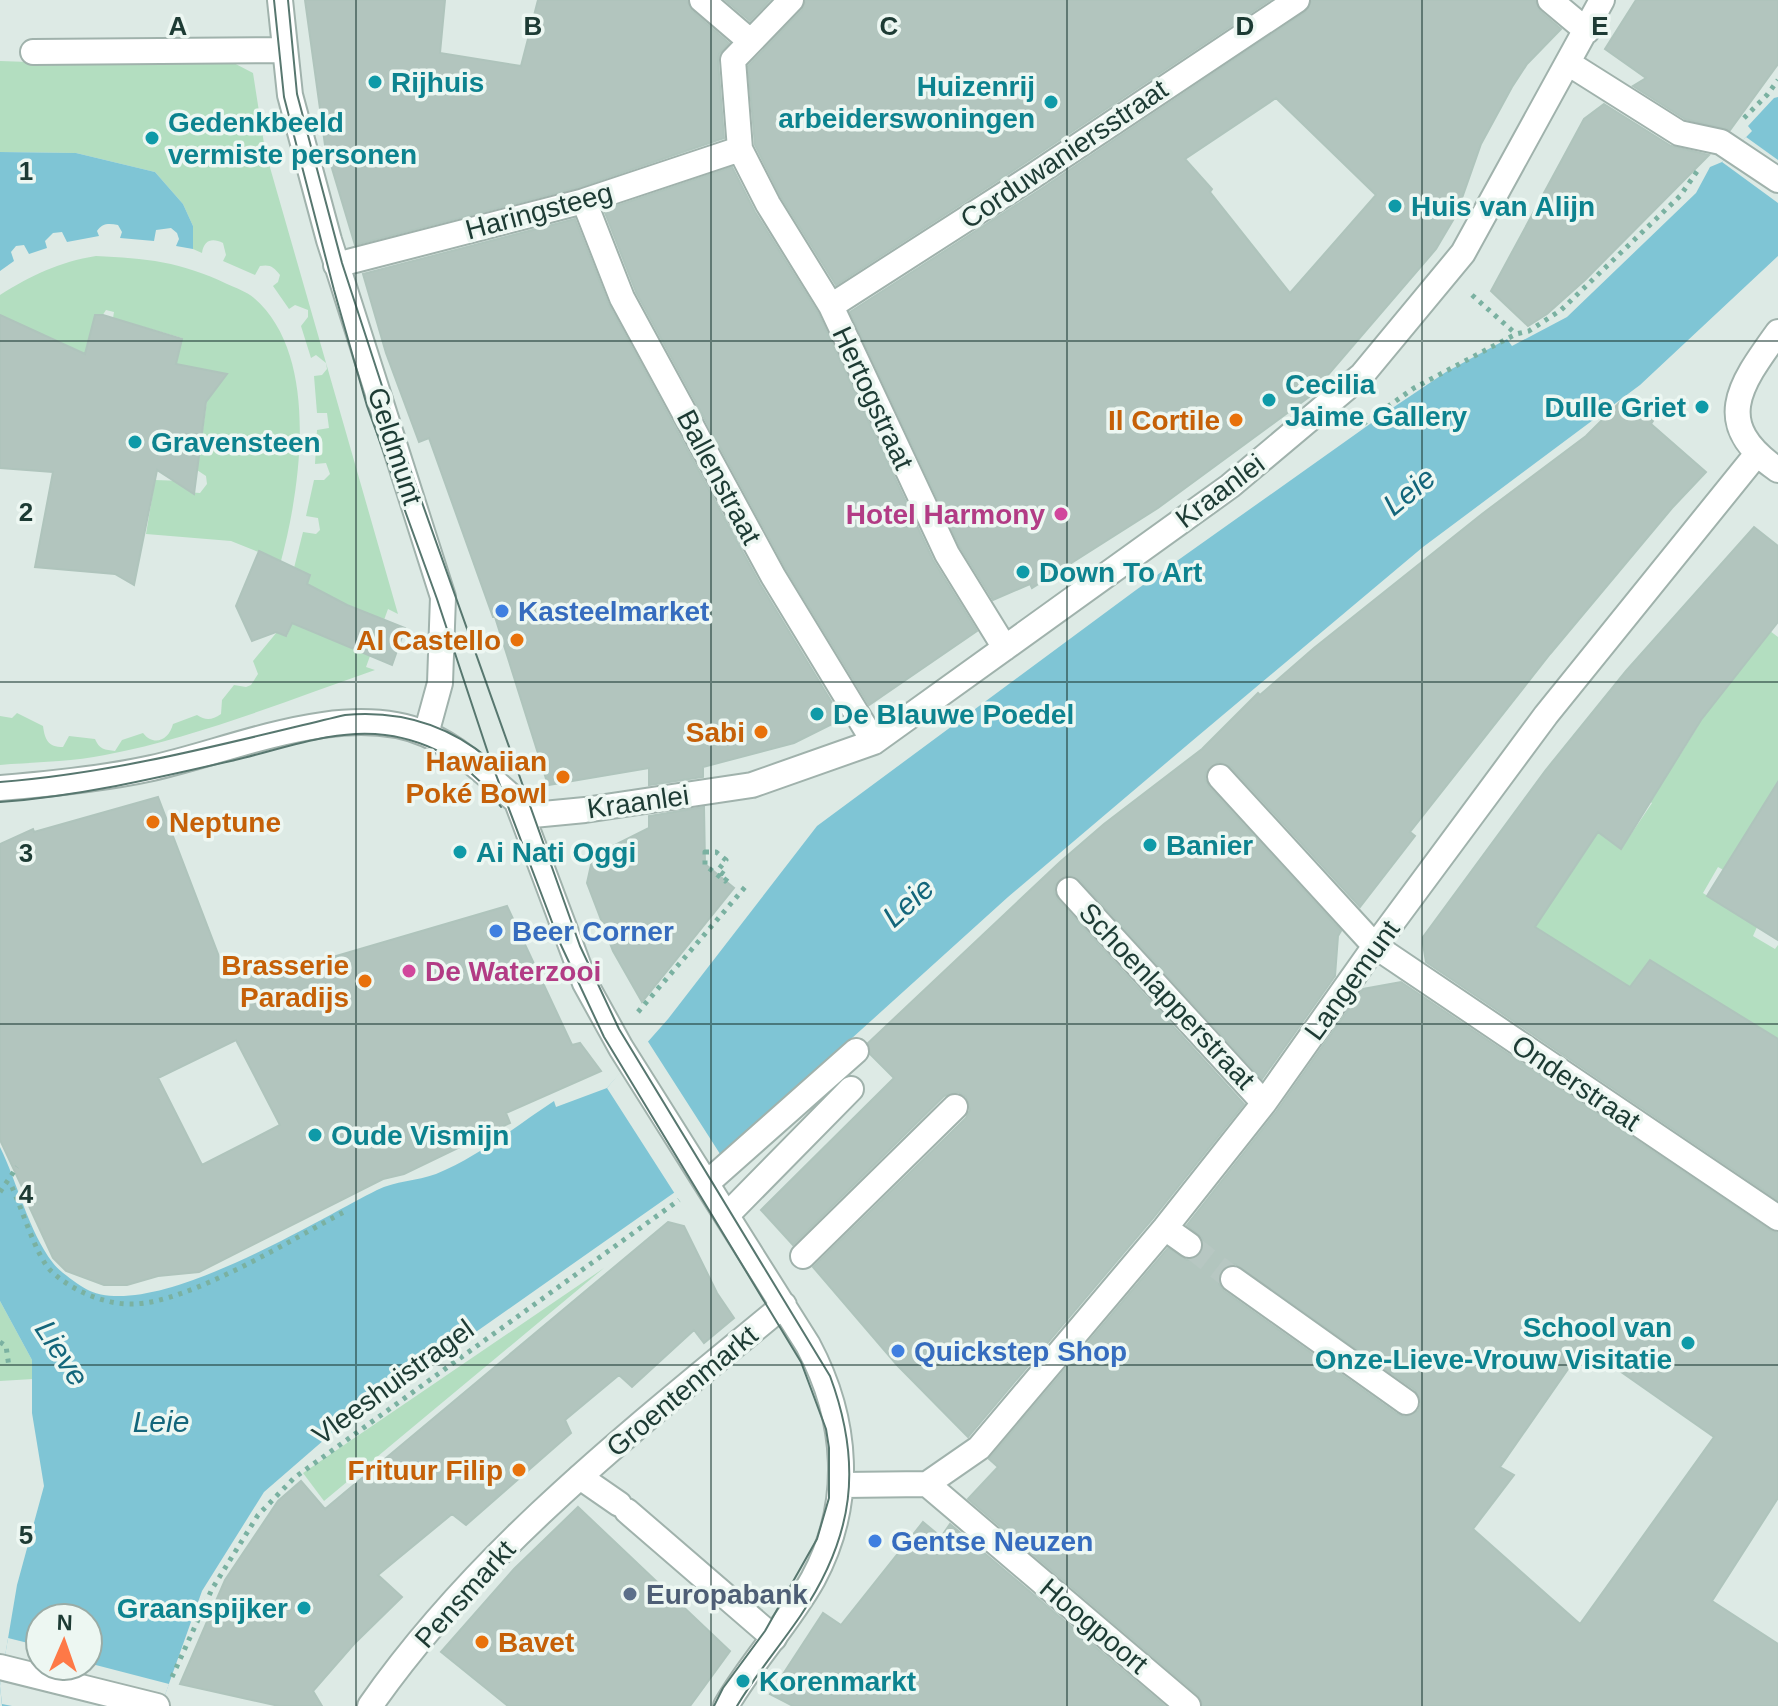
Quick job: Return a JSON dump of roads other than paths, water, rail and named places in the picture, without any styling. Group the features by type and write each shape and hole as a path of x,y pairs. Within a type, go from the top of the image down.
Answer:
{"street":[{"name":"Geldmunt","path":"280,0 290,95 336,265 443,597 440,683 426,734"},
{"path":"702,0 750,41"},
{"path":"740,149 733,60 791,0"},
{"name":"Corduwaniersstraat","path":"831,306 1297,0"},
{"path":"1550,0 1587,31"},
{"name":"Kraanlei","path":"517,802 533,815 752,785 874,742 1230,486 1362,375 1463,253 1602,0"},
{"path":"33,52 285,50"},
{"path":"1568,63 1679,133 1731,135 1778,180"},
{"name":"Hertogstraat","path":"740,149 768,204 831,306 947,554 1005,648"},
{"name":"Haringsteeg","path":"336,265 584,201 740,149"},
{"name":"Ballenstraat","path":"584,201 622,298 773,576 874,742"},
{"path":"1778,332 1743,386 1737,410 1739,430 1756,455 1778,470"},
{"name":"Langemunt","path":"927,1484 979,1448 1165,1228 1264,1103 1375,946 1546,715 1756,455"},
{"path":"0,788 151,768 304,729 357,722 383,723 426,734 477,766 517,802"},
{"name":"Onderstraat","path":"1220,777 1375,946 1778,1218"},
{"name":"Groentenmarkt","path":"517,802 585,983 617,1040 784,1305 825,1377 835,1412 843,1485 833,1531 813,1579 767,1647 623,1508 573,1483 784,1305"},
{"name":"Schoenlapperstraat","path":"1069,890 1264,1103"},
{"path":"704,1178 856,1051"},
{"path":"727,1215 851,1089"},
{"path":"803,1256 955,1107"},
{"path":"1165,1228 1189,1245"},
{"path":"1233,1279 1406,1402"},
{"name":"Pensmarkt","path":"370,1706 497,1553 573,1483"},
{"path":"843,1485 927,1484"},
{"name":"Hoogpoort","path":"927,1484 1188,1706"},
{"path":"726,1706 767,1647"},
{"path":"0,1667 157,1706"}],"water":[{"name":"Leie","path":"1778,97 1778,256 1640,385 1423,547 1192,741 1008,897 705,1171 332,1433 264,1492 202,1591 161,1706 2,1706 0,1686 17,1585 44,1486 32,1413 32,1360 0,1301 0,1147 44,1250 64,1274 86,1289 114,1296 150,1293 233,1264 377,1190 452,1167 554,1101 556,1107 607,1088 668,1019 817,826 1136,590 1391,409 1446,372 1507,339 1512,346 1567,317 1696,193 1710,167 1722,162 1752,131 1748,126"},
{"path":"0,152 76,153 155,172 183,204 193,226 193,249 176,246 179,239 171,228 156,230 154,241 120,238 122,232 118,225 109,224 99,228 99,236 67,242 62,232 53,233 45,241 47,248 29,254 24,245 16,246 11,252 14,261 0,271"}],"tunnel":[{"path":"1189,1245 1233,1279"}],"tram line":[{"path":"274,0 284,97 367,406 437,599 490,759 560,943 604,1037 801,1362 826,1429 829,1498 817,1539 765,1631 723,1688 714,1706"},
{"path":"288,0 297,94 342,263 398,435 580,946 619,1029 830,1376 840,1409 847,1440 848,1499 833,1557 801,1615 737,1706"},
{"path":"0,782 131,764 345,715 365,714 404,717 439,728 489,759"},
{"path":"0,802 118,786 328,737 366,734 403,738 451,758 478,780 501,807"}],"place":[{"name":"Rijhuis","path":"375,82"},
{"name":"Huizenrij arbeiderswoningen","path":"1051,102"},
{"name":"Gedenkbeeld vermiste personen","path":"152,138"},
{"name":"Huis van Alijn","path":"1395,206"},
{"name":"Cecilia Jaime Gallery","path":"1269,400"},
{"name":"Dulle Griet","path":"1702,407"},
{"name":"Il Cortile","path":"1236,420"},
{"name":"Gravensteen","path":"135,442"},
{"name":"Hotel Harmony","path":"1061,514"},
{"name":"Down To Art","path":"1023,572"},
{"name":"Kasteelmarket","path":"502,611"},
{"name":"Al Castello","path":"517,640"},
{"name":"De Blauwe Poedel","path":"817,714"},
{"name":"Sabi","path":"761,732"},
{"name":"Hawaiian Poké Bowl","path":"563,777"},
{"name":"Neptune","path":"153,822"},
{"name":"Banier","path":"1150,845"},
{"name":"Ai Nati Oggi","path":"460,852"},
{"name":"Beer Corner","path":"496,931"},
{"name":"De Waterzooi","path":"409,971"},
{"name":"Brasserie Paradijs","path":"365,981"},
{"name":"Oude Vismijn","path":"315,1135"},
{"name":"School van Onze-Lieve-Vrouw Visitatie","path":"1688,1343"},
{"name":"Quickstep Shop","path":"898,1351"},
{"name":"Frituur Filip","path":"519,1470"},
{"name":"Gentse Neuzen","path":"875,1541"},
{"name":"Europabank","path":"630,1594"},
{"name":"Graanspijker","path":"304,1608"},
{"name":"Bavet","path":"482,1642"},
{"name":"Korenmarkt","path":"743,1681"}],"water label":[{"name":"Lieve","path":"62,1353"}]}
